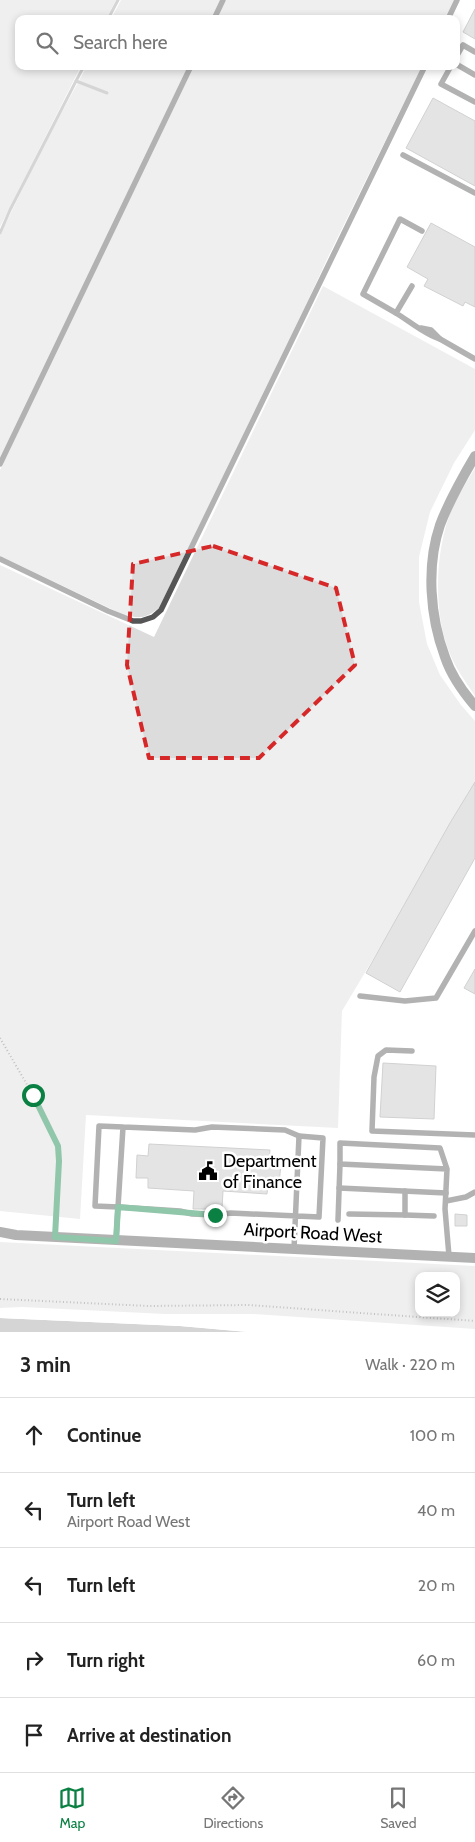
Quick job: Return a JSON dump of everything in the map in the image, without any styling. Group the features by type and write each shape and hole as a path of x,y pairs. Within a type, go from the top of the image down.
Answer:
{"street":[{"path":"475,456 440,525 435,544 432,590 434,614 445,658 455,677 475,706"},
{"name":"Airport Road West","path":"0,1232 16,1235 116,1241 475,1258"}],"lane":[{"path":"216,15 223,0"},
{"path":"450,15 457,0"},
{"path":"460,50 463,45 475,52"},
{"path":"460,66 475,75"},
{"path":"0,464 189,70"},
{"path":"0,559 133,621 147,619 161,610 423,70"},
{"path":"449,70 441,84 475,102"},
{"path":"403,155 475,193"},
{"path":"422,230 400,219 364,294 421,328 431,330 440,339 475,359"},
{"path":"396,314 412,286"},
{"path":"360,996 405,1001 436,998 475,931"},
{"path":"412,1051 386,1050 378,1056 374,1077 372,1130 475,1134"},
{"path":"99,1126 123,1128 195,1130 212,1127 285,1130 299,1136 323,1138 319,1217 231,1213 215,1215 192,1214 180,1211 95,1206 99,1126"},
{"path":"116,1241 123,1128"},
{"path":"294,1249 299,1136"},
{"path":"338,1220 340,1143 440,1148 447,1169 446,1201 449,1256"},
{"path":"340,1164 447,1169"},
{"path":"339,1188 446,1193"},
{"path":"405,1192 405,1215"},
{"path":"446,1201 466,1197 475,1192"},
{"path":"349,1214 434,1216"}],"path":[{"path":"0,1038 33,1095 58,1146 55,1237"},
{"path":"0,1299 149,1306 248,1306 475,1321"}],"highlighted area":[{"path":"213,546 336,588 355,665 259,758 149,758 127,665 133,564"}],"shaded area":[{"path":"0,0 116,0 108,15 15,15 15,70 79,70 0,227"},
{"path":"121,0 220,0 213,15 113,15"},
{"path":"226,0 454,0 447,15 219,15"},
{"path":"85,70 186,70 0,460 0,235 45,143"},
{"path":"192,70 420,70 159,608 143,617 124,615 0,556 0,470"},
{"path":"323,286 475,369 475,430 454,463 430,512 419,557 419,602 427,644 440,675 475,721 475,788 342,1011 338,1128 86,1115 80,1219 0,1211 0,565 154,637"},
{"path":"475,468 475,696 455,665 444,637 440,619 438,579 443,539 448,520 456,500"},
{"path":"0,1242 475,1266 475,1329 253,1314 165,1314 22,1307 0,1308"},
{"path":"0,1318 180,1326 247,1332 0,1332"}],"pier":[{"path":"0,1316 180,1323 247,1330 249,1332 180,1326 0,1318"}],"building":[{"path":"475,9 475,39 463,32"},
{"path":"433,98 475,121 475,186 406,148"},
{"path":"431,223 475,247 475,307 465,302 463,306 424,286 428,279 407,267"},
{"path":"475,782 475,858 400,992 366,973"},
{"path":"475,969 475,994 464,988"},
{"path":"383,1063 436,1066 434,1119 380,1117"},
{"name":"Department of Finance","path":"149,1144 270,1150 269,1163 281,1163 279,1185 268,1184 267,1194 223,1191 222,1209 193,1209 194,1191 148,1188 148,1178 136,1178 137,1155 148,1156"},
{"path":"455,1214 467,1215 467,1226 455,1226"}],"waterway":[{"path":"110,15 118,0"},
{"path":"82,70 76,81 107,93"},
{"path":"0,233 76,81"}],"place":[{"name":"Department of Finance","path":"208,1171"}],"route":[{"path":"33,1095 58,1146 55,1237 116,1241 118,1207 215,1215"}]}
